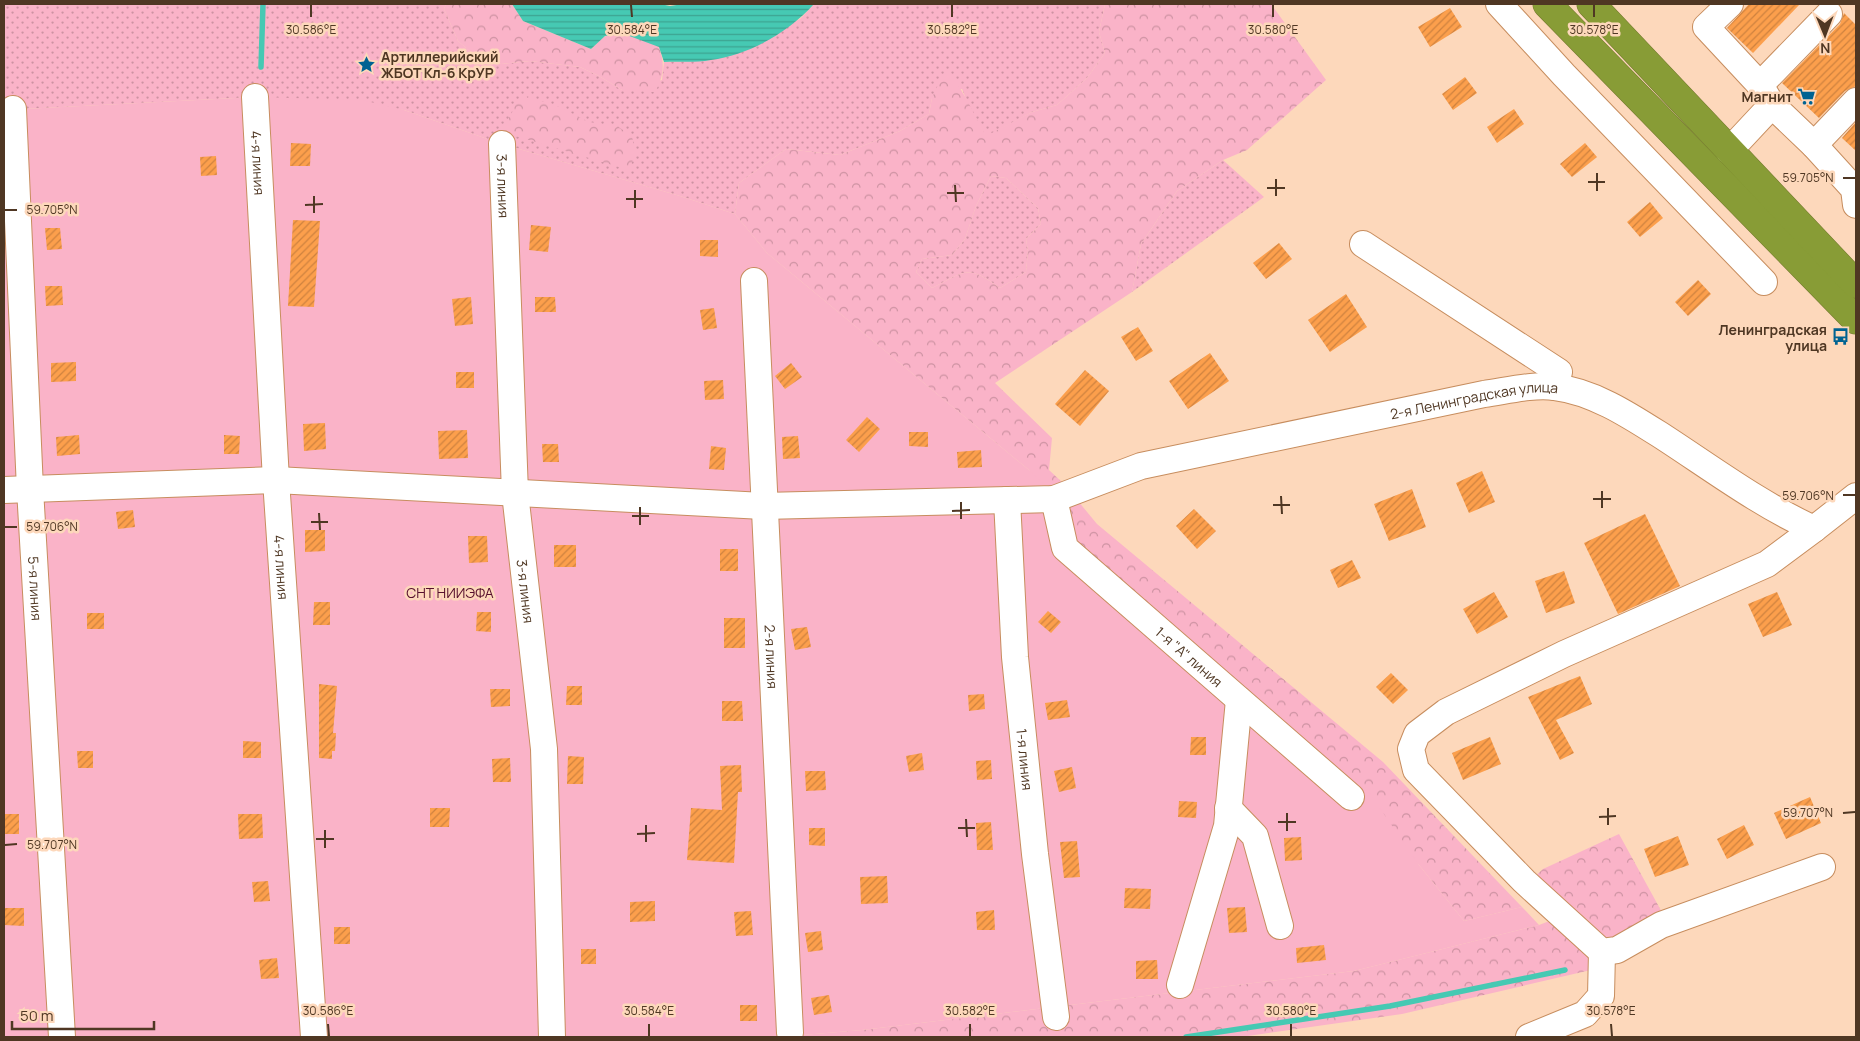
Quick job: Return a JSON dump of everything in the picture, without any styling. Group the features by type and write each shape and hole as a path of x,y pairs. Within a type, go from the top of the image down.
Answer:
{"highway":[{"path":"1547,4 1856,320"},
{"path":"1591,4 1856,284"}],"street":[{"path":"1499,4 1564,75 1764,282"},
{"path":"1730,4 1706,26 1856,194"},
{"path":"1729,151 1766,95 1830,14"},
{"name":"4-я линия","path":"256,97 276,480 314,1037"},
{"path":"1814,145 1856,101"},
{"name":"5-я линия","path":"13,109 30,489 62,1037"},
{"name":"3-я линия","path":"502,144 515,493 544,749 552,1037"},
{"path":"1363,244 1559,372 1555,387"},
{"name":"2-я линия","path":"754,280 763,506 790,1033"},
{"name":"2-я Ленинградская улица","path":"4,490 276,480 763,506 1054,499 1141,466 1484,394 1523,388 1555,387 1591,397 1622,411 1780,513 1814,529"},
{"path":"1529,1037 1585,1014 1601,996 1602,952 1524,881 1416,770 1411,749 1417,734 1446,712 1564,654 1767,564 1856,496"},
{"name":"1-я \"А\" линия","path":"1054,499 1065,548 1351,797"},
{"name":"1-я линия","path":"1007,500 1015,657 1035,854 1056,1017"},
{"path":"1180,985 1227,826 1239,700"},
{"path":"1228,808 1255,836 1280,926"},
{"path":"1602,952 1617,950 1661,924 1822,866"}],"green space":[{"path":"4,4 446,4 444,9 458,41 472,53 501,64 530,61 580,67 622,90 662,80 664,62 711,60 800,19 814,4 1105,4 1099,32 1105,53 1087,78 1057,105 1032,112 986,137 970,109 962,89 932,98 929,114 900,131 840,155 786,149 739,183 735,214 502,144 404,110 255,97 4,110"},
{"path":"446,4 512,4 523,21 591,49 602,38 612,34 626,34 640,38 659,47 663,64 660,81 655,92 622,90 580,67 530,61 501,64 472,53 458,41 444,9"},
{"path":"1105,4 1271,4 1326,80 1247,150 1223,160 1177,191 1141,244 1132,292 995,383 1052,438 1049,470 1064,484 1097,524 1383,762 1522,907 1464,921 1419,865 1076,547 1029,470 767,253 735,214 739,183 786,149 840,155 900,131 929,114 932,98 942,76 950,75 956,82 986,136 1032,112 1057,105 1087,78 1105,53 1099,32","holes":["991,176 1006,178 1038,208 1041,224 1026,239 1028,251 1026,272 1000,288 989,280 973,273 960,274 932,288 916,272 922,259 952,255 965,239 976,206"]},
{"path":"525,96 557,106 589,122 617,126 632,136 635,154 629,170 499,131 511,115 517,100"},
{"name":"СНТ НИИЭФА","path":"255,97 362,100 404,110 502,144 735,214 767,253 1029,470 1063,502 1076,547 1364,785 1419,865 1464,921 1522,907 1539,925 1354,971 862,1030 779,1037 4,1037 4,110"},
{"path":"1223,160 1264,197 1132,292 1141,244 1177,191"},
{"path":"991,176 1006,178 1038,208 1041,224 1026,239 1028,251 1026,272 1000,288 980,275 966,273 952,277 932,288 916,272 922,259 952,255 965,239 976,206"},
{"path":"1619,834 1664,916 1591,970 1402,1014 1241,1037 779,1037 862,1030 1354,971 1539,925 1565,915 1531,880 1543,869"}],"water":[{"path":"512,4 660,4 670,6 683,4 814,4 793,24 780,33 740,53 705,61 664,62 659,47 624,34 605,36 591,49 523,21"}],"building":[{"path":"1749,4 1800,4 1753,53 1727,28"},
{"path":"1450,8 1462,27 1430,47 1418,27"},
{"path":"1844,13 1856,25 1856,86 1845,91 1819,118 1782,83 1840,24"},
{"path":"1465,77 1477,93 1453,110 1442,94"},
{"path":"1514,109 1524,124 1497,143 1487,127"},
{"path":"1856,122 1856,151 1842,138"},
{"path":"291,143 311,144 310,166 290,166"},
{"path":"1585,143 1597,157 1572,177 1560,164"},
{"path":"216,156 217,175 201,176 200,157"},
{"path":"1650,202 1663,218 1640,237 1627,222"},
{"path":"293,220 320,221 314,307 288,306"},
{"path":"531,225 551,227 548,252 529,250"},
{"path":"45,228 60,228 62,249 47,250"},
{"path":"700,240 718,240 718,257 700,256"},
{"path":"1279,243 1292,259 1266,279 1253,263"},
{"path":"1698,280 1711,294 1688,316 1675,302"},
{"path":"45,286 62,286 63,305 46,306"},
{"path":"1346,294 1367,327 1330,352 1308,320"},
{"path":"471,297 473,324 455,326 452,299"},
{"path":"535,297 555,297 556,312 535,312"},
{"path":"714,308 717,328 703,330 700,310"},
{"path":"1138,327 1153,351 1136,361 1121,337"},
{"path":"1210,353 1229,381 1188,409 1169,381"},
{"path":"76,362 76,381 51,382 51,363"},
{"path":"791,363 802,377 785,389 775,376"},
{"path":"1085,370 1109,391 1080,426 1055,404"},
{"path":"456,372 474,372 474,388 456,388"},
{"path":"723,380 724,399 705,400 704,381"},
{"path":"867,417 880,429 859,452 846,440"},
{"path":"325,423 326,449 304,451 303,424"},
{"path":"467,430 468,458 439,459 438,431"},
{"path":"909,432 928,432 928,447 909,446"},
{"path":"79,435 80,454 57,456 56,437"},
{"path":"224,435 240,436 239,454 224,454"},
{"path":"798,436 800,458 783,459 782,437"},
{"path":"542,444 558,444 559,462 543,462"},
{"path":"711,446 726,448 724,470 709,469"},
{"path":"981,450 982,467 958,468 957,452"},
{"path":"1482,471 1495,502 1469,513 1456,483"},
{"path":"1412,489 1426,527 1389,541 1374,504"},
{"path":"1194,509 1216,531 1197,549 1176,526"},
{"path":"133,510 135,527 118,529 116,512"},
{"path":"1645,514 1680,586 1618,614 1584,543"},
{"path":"305,530 325,530 325,551 305,552"},
{"path":"468,536 487,536 488,562 469,563"},
{"path":"554,545 576,545 576,567 554,567"},
{"path":"720,549 738,549 738,571 720,571"},
{"path":"1352,560 1361,578 1338,588 1330,570"},
{"path":"1564,571 1575,603 1546,613 1535,581"},
{"path":"1494,592 1508,617 1477,634 1463,609"},
{"path":"1777,592 1792,625 1763,637 1748,604"},
{"path":"314,602 330,602 330,625 313,625"},
{"path":"1048,611 1061,622 1051,633 1038,622"},
{"path":"477,612 491,612 491,632 476,631"},
{"path":"87,613 104,613 104,629 87,629"},
{"path":"724,618 745,618 745,648 724,648"},
{"path":"807,627 811,647 795,650 791,629"},
{"path":"1391,673 1408,690 1393,704 1376,687"},
{"path":"1580,676 1592,704 1556,720 1574,753 1560,760 1528,697"},
{"path":"319,684 337,686 333,733 336,733 335,751 332,751 332,759 319,758"},
{"path":"567,686 582,686 582,705 566,705"},
{"path":"490,689 510,689 510,706 491,707"},
{"path":"984,694 985,709 969,711 968,695"},
{"path":"1067,700 1070,717 1048,720 1045,703"},
{"path":"722,701 742,701 743,721 722,721"},
{"path":"1191,737 1206,737 1206,755 1190,755"},
{"path":"1490,737 1501,764 1463,780 1452,753"},
{"path":"243,741 261,742 261,758 243,758"},
{"path":"77,751 93,751 93,768 78,768"},
{"path":"922,753 924,770 909,772 906,756"},
{"path":"568,756 584,757 583,784 567,784"},
{"path":"510,758 511,782 493,782 492,759"},
{"path":"991,760 992,779 977,780 976,761"},
{"path":"741,765 742,792 738,792 734,863 687,860 691,808 722,810 720,766"},
{"path":"1072,767 1076,788 1059,792 1054,771"},
{"path":"805,771 825,771 826,790 806,791"},
{"path":"1810,797 1821,823 1786,839 1774,813"},
{"path":"1179,801 1197,802 1196,818 1178,817"},
{"path":"430,808 450,808 449,827 430,827"},
{"path":"4,814 19,814 19,834 4,834"},
{"path":"238,814 262,814 263,838 239,839"},
{"path":"991,822 993,850 977,850 976,823"},
{"path":"1744,825 1754,845 1727,859 1717,839"},
{"path":"809,828 825,828 825,846 809,845"},
{"path":"1678,836 1689,865 1655,877 1644,849"},
{"path":"1301,837 1302,860 1285,861 1284,838"},
{"path":"1077,841 1080,877 1064,878 1060,842"},
{"path":"887,876 888,903 861,904 860,877"},
{"path":"268,881 270,901 254,902 252,882"},
{"path":"1125,888 1151,889 1150,909 1124,908"},
{"path":"655,901 655,921 630,922 630,902"},
{"path":"1245,907 1247,932 1229,933 1227,908"},
{"path":"4,908 24,908 24,926 4,925"},
{"path":"994,910 995,930 977,930 976,912"},
{"path":"751,911 753,935 736,936 734,912"},
{"path":"334,927 350,927 350,944 334,944"},
{"path":"821,931 823,950 808,952 805,933"},
{"path":"1324,945 1326,960 1297,963 1296,948"},
{"path":"581,949 596,949 596,964 581,964"},
{"path":"277,958 279,978 261,979 259,960"},
{"path":"1157,960 1158,979 1136,979 1136,961"},
{"path":"829,995 832,1012 814,1015 811,998"},
{"path":"740,1005 757,1005 757,1021 740,1021"}],"waterway":[{"path":"261,67 263,4"},
{"path":"1186,1037 1390,1006 1565,970"}],"place":[{"name":"Артиллерийский ЖБОТ Кл-6 КрУР","path":"367,64"},
{"name":"Магнит","path":"1807,96"},
{"name":"Ленинградская улица","path":"1841,337"}]}
